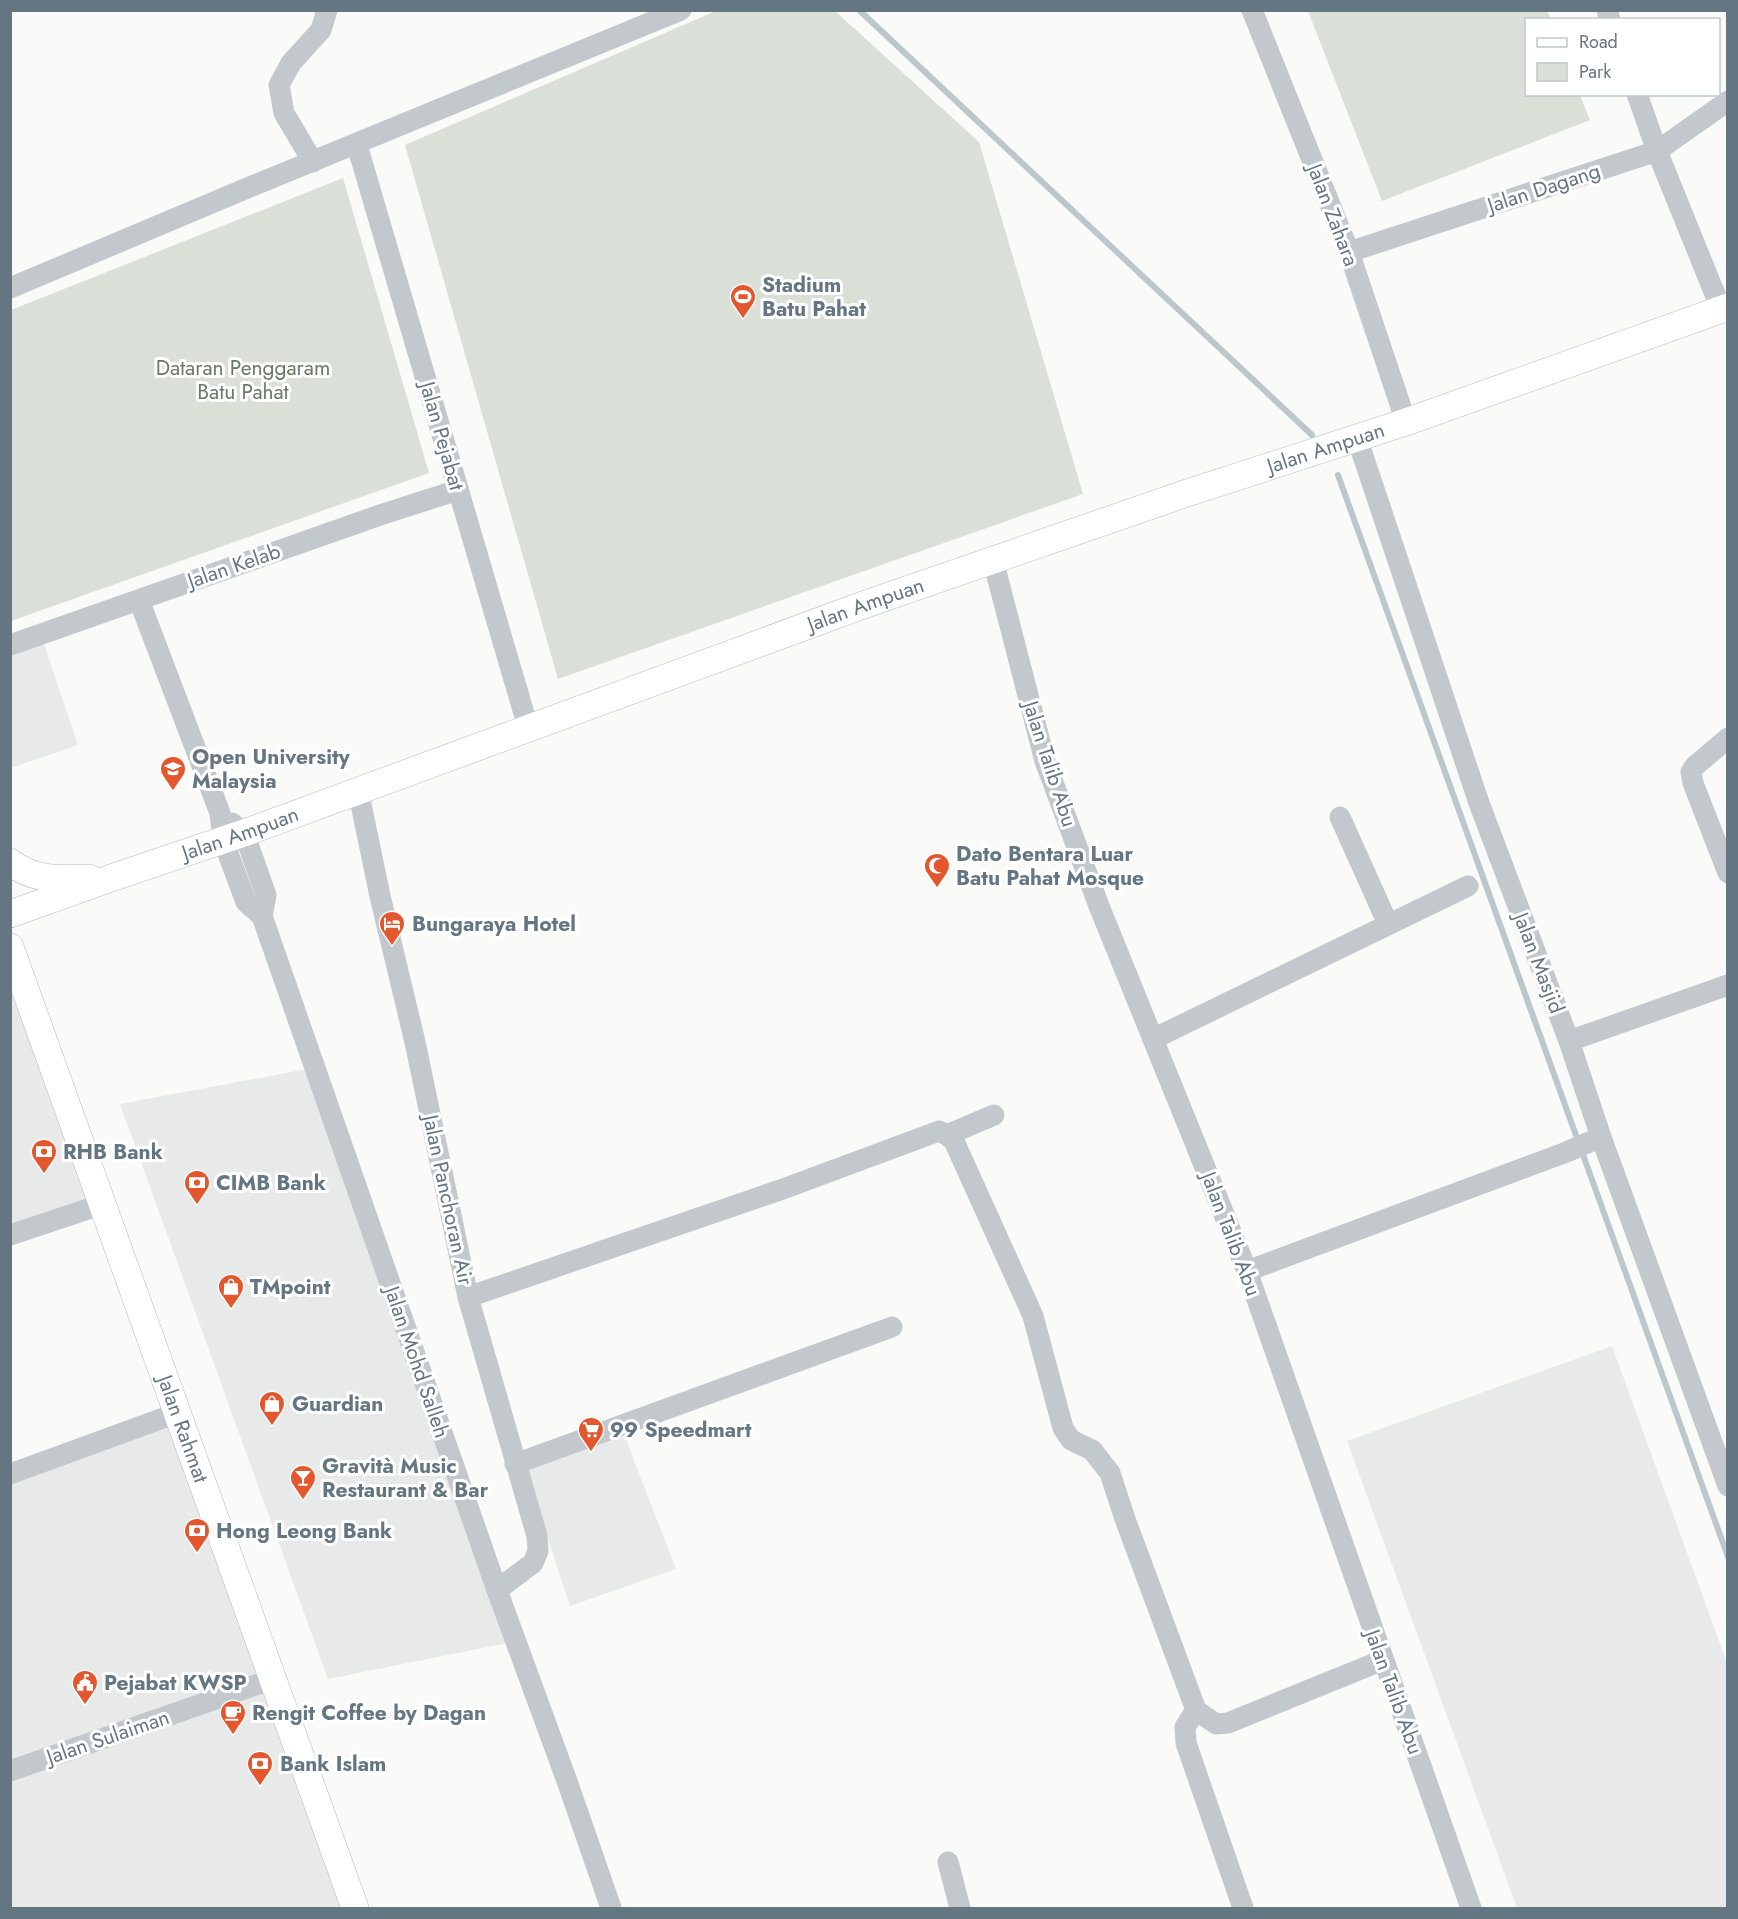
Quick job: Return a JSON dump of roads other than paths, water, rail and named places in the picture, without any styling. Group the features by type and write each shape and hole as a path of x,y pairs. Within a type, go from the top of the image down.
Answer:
{"main road":[{"name":"Jalan Ampuan","path":"10,914 234,836 702,663 993,560 1406,422 1724,308"},
{"path":"10,862 41,878 111,878"},
{"name":"Jalan Rahmat","path":"10,947 355,1908"}],"street":[{"path":"313,162 284,112 279,85 291,63 321,30 327,10"},
{"path":"10,288 681,10"},
{"name":"Jalan Zahara","path":"1252,10 1349,252 1406,422"},
{"path":"1638,96 1657,151 1724,308"},
{"name":"Jalan Dagang","path":"1349,252 1657,151 1728,101"},
{"name":"Jalan Pejabat","path":"357,145 528,727"},
{"name":"Jalan Masjid","path":"1357,438 1479,803 1569,1041 1593,1140 1725,1473"},
{"name":"Jalan Kelab","path":"10,645 458,490"},
{"name":"Jalan Talib Abu","path":"993,560 1045,761 1099,906 1247,1271 1471,1908"},
{"path":"139,600 220,813 234,836"},
{"path":"1728,738 1691,772 1693,783 1728,873"},
{"name":"Jalan Panchoran Air","path":"358,790 380,896 415,1042 468,1297 537,1536 538,1551 533,1563 497,1590"},
{"path":"1340,817 1388,924"},
{"name":"Jalan Mohd Salleh","path":"234,836 266,895 262,916 497,1590 611,1908"},
{"path":"1153,1039 1468,886"},
{"path":"1569,1041 1728,985"},
{"path":"947,1135 993,1115"},
{"path":"468,1297 783,1189 939,1131 954,1142 967,1167 1034,1316 1063,1428 1071,1440 1092,1450 1110,1473 1125,1520 1196,1710 1216,1724 1228,1724 1383,1660"},
{"path":"1247,1271 1564,1153 1593,1140"},
{"path":"10,1234 102,1204"},
{"path":"515,1464 892,1327"},
{"path":"10,1474 177,1413"},
{"name":"Jalan Sulaiman","path":"10,1771 273,1679"},
{"path":"1196,1710 1185,1727 1186,1743 1243,1908"},
{"path":"948,1862 960,1908"}],"waterway":[{"path":"859,10 1312,435"},
{"path":"1338,475 1728,1557"}],"place":[{"name":"Stadium Batu Pahat","path":"743,320"},
{"name":"Open University Malaysia","path":"173,792"},
{"name":"Dato Bentara Luar Batu Pahat Mosque","path":"937,889"},
{"name":"Bungaraya Hotel","path":"392,947"},
{"name":"RHB Bank","path":"44,1175"},
{"name":"CIMB Bank","path":"197,1206"},
{"name":"TMpoint","path":"231,1310"},
{"name":"Guardian","path":"272,1427"},
{"name":"99 Speedmart","path":"591,1453"},
{"name":"Gravità Music Restaurant & Bar","path":"303,1501"},
{"name":"Hong Leong Bank","path":"197,1554"},
{"name":"Pejabat KWSP","path":"85,1706"},
{"name":"Rengit Coffee by Dagan","path":"233,1736"},
{"name":"Bank Islam","path":"260,1787"}],"park label":[{"name":"Dataran Penggaram Batu Pahat","path":"243,380"}]}
